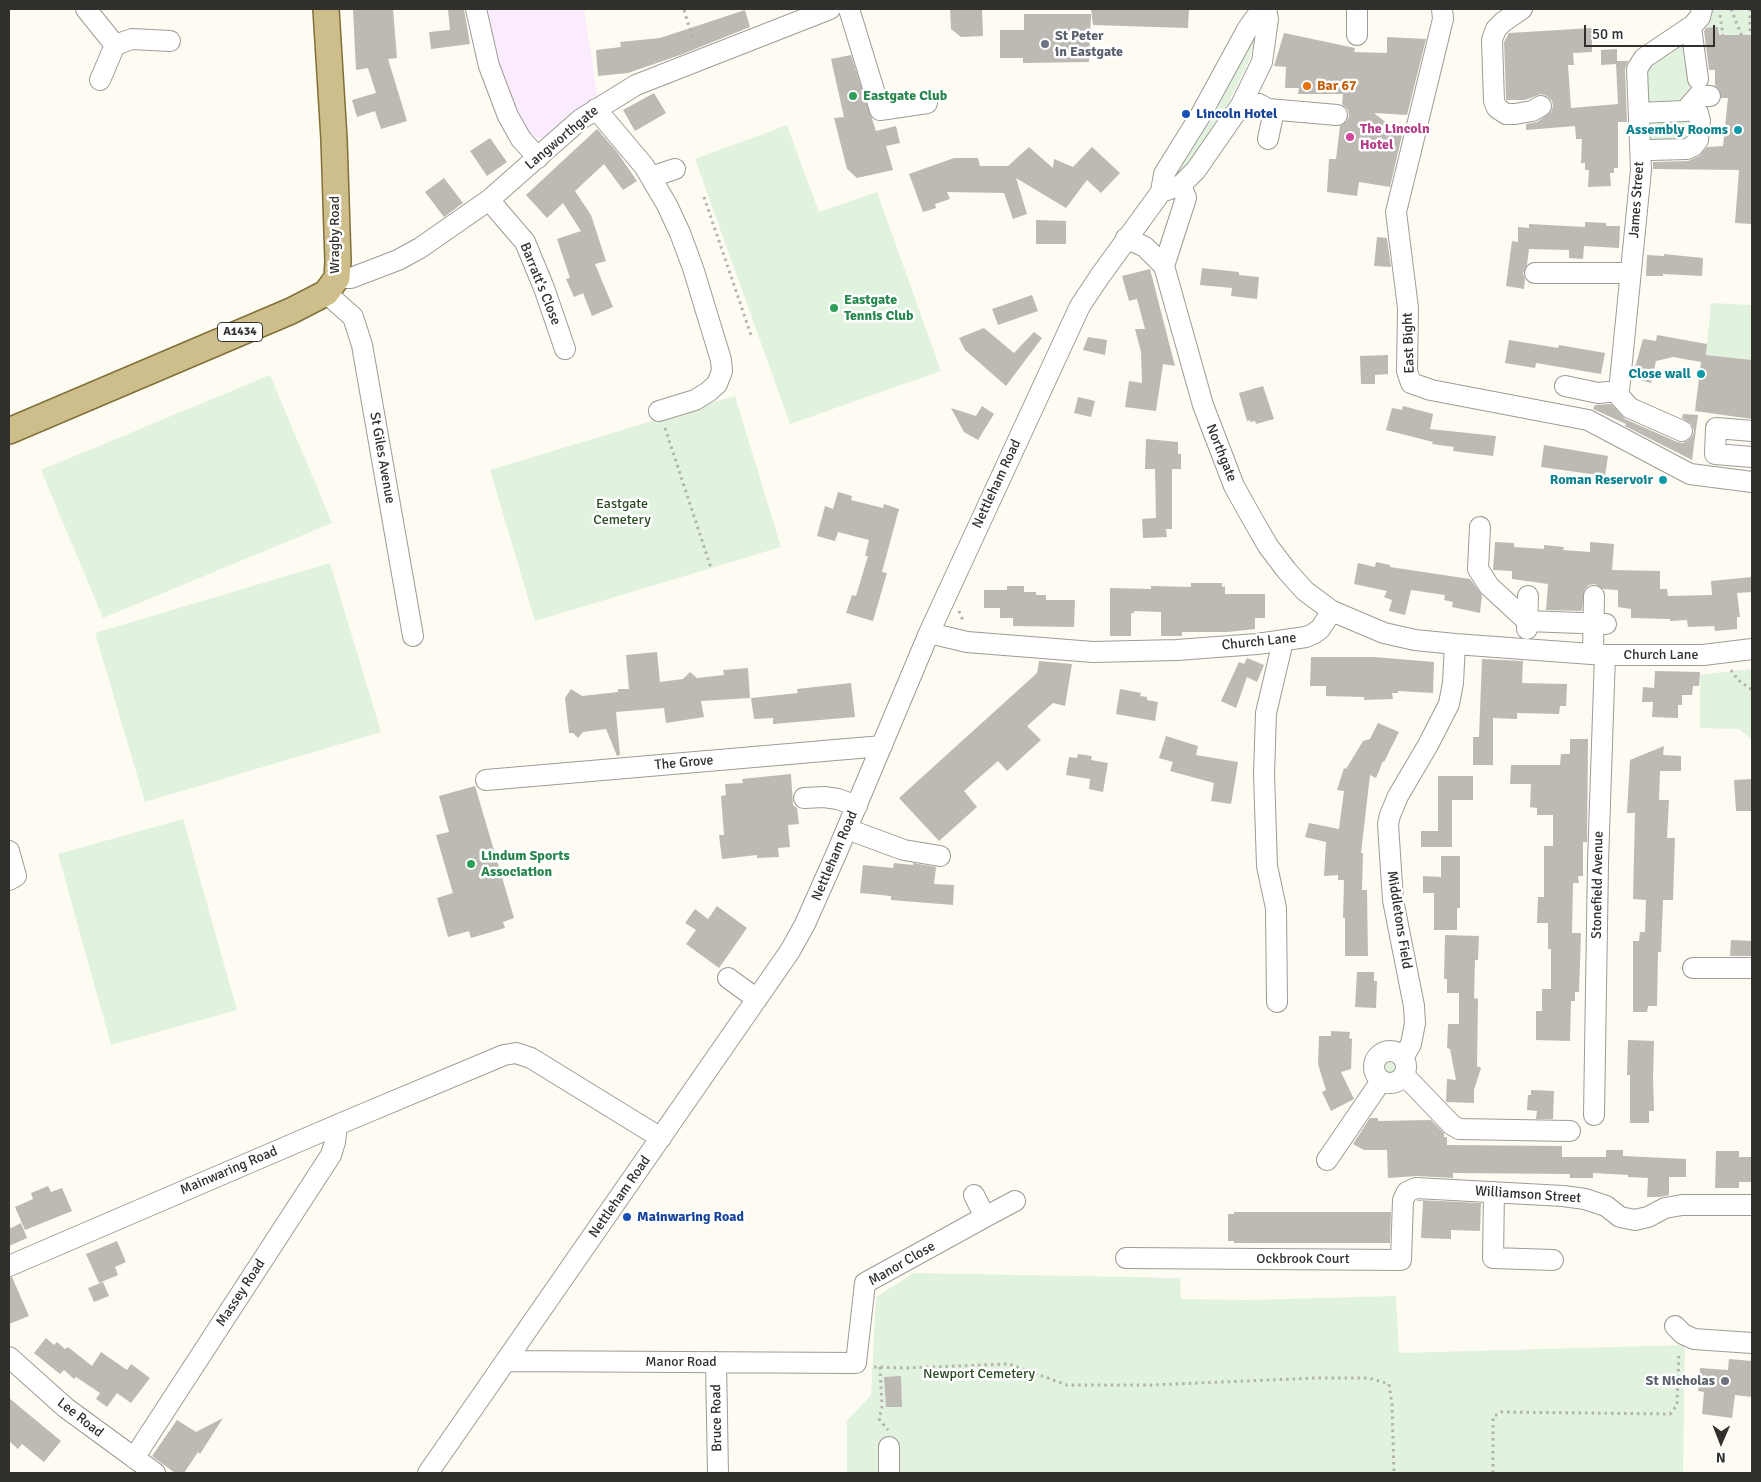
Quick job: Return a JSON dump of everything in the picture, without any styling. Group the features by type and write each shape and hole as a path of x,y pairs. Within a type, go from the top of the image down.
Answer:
{"main road":[{"name":"Wragby Road","path":"9,432 291,311 332,286 338,252 333,111 326,9"}],"street":[{"path":"86,9 115,45"},
{"path":"476,9 489,66 508,116 521,139 538,158"},
{"name":"Langworthgate","path":"332,286 398,260 420,248 489,200 581,119 636,85 830,9"},
{"path":"849,9 880,110 927,103"},
{"path":"1262,9 1248,28 1200,116 1164,174 1161,192 1181,185 1196,170 1246,97 1262,62 1268,19 1266,9"},
{"path":"1357,9 1357,35"},
{"name":"East Bight","path":"1442,9 1443,19 1396,212 1408,308 1407,371 1411,383 1431,390 1588,420 1690,474 1752,482"},
{"path":"1522,9 1496,29 1492,40 1494,101 1497,108 1506,114 1532,111 1541,106"},
{"name":"James Street","path":"1619,391 1627,369 1630,273 1641,170 1637,69 1644,58 1691,27 1700,17 1702,9"},
{"path":"1691,27 1698,79"},
{"path":"100,80 115,45 132,39 170,40"},
{"path":"1685,111 1698,96 1710,96"},
{"path":"1246,97 1268,109 1273,115 1268,139"},
{"path":"596,109 644,166 680,233 721,360 722,371 717,384 695,400 660,411"},
{"path":"1268,109 1336,115"},
{"path":"1639,113 1695,110 1698,113 1700,120 1698,140 1693,146 1687,149 1651,150"},
{"path":"651,177 675,169"},
{"path":"1164,266 1186,198 1181,185"},
{"name":"Nettleham Road","path":"428,1473 790,951 805,924 847,829 929,633 1080,306 1126,238 1161,192"},
{"name":"Barratt's Close","path":"489,200 524,242 544,288 565,349"},
{"name":"Northgate","path":"1126,238 1145,247 1164,266 1202,405 1234,486 1268,546 1287,571 1305,591 1332,611"},
{"path":"1535,273 1630,273"},
{"name":"St Giles Avenue","path":"332,286 353,317 362,345 413,636"},
{"path":"1565,386 1598,393 1619,391 1620,397 1630,408 1682,431"},
{"path":"1752,431 1716,428 1716,454 1752,457"},
{"path":"1480,527 1478,569 1489,586 1527,620 1600,624"},
{"path":"1527,650 1528,596"},
{"name":"Stonefield Avenue","path":"1594,596 1600,624 1594,1115"},
{"name":"Church Lane","path":"929,633 967,642 1093,652 1177,650 1283,641 1313,634 1320,629 1332,611 1384,633 1415,640 1455,644 1599,654 1703,655 1752,649"},
{"path":"1277,1002 1276,908 1266,866 1264,774 1266,713 1283,641"},
{"name":"Middletons Field","path":"1403,1067 1411,1044 1415,1023 1414,1006 1393,900 1388,824 1398,796 1428,745 1449,704 1454,683 1455,644"},
{"name":"The Grove","path":"486,780 882,746"},
{"path":"804,798 824,797 838,799 856,806"},
{"path":"847,829 904,850 940,856"},
{"path":"9,851 16,876 9,880"},
{"path":"1693,968 1752,968"},
{"path":"728,978 757,999"},
{"path":"1403,1067 1400,1080 1391,1083 1381,1081 1374,1068 1375,1062 1381,1054 1395,1052 1403,1067 1452,1125 1459,1128 1570,1131"},
{"name":"Mainwaring Road","path":"9,1266 504,1055 516,1053 531,1058 661,1138"},
{"path":"1327,1160 1381,1081"},
{"name":"Massey Road","path":"134,1458 331,1155 336,1142 337,1125"},
{"name":"Williamson Street","path":"1416,1188 1563,1196 1585,1199 1606,1206 1620,1217 1635,1220 1648,1217 1666,1208 1682,1205 1752,1205"},
{"name":"Ockbrook Court","path":"1126,1258 1401,1260 1403,1200 1407,1192 1416,1188"},
{"path":"1494,1192 1493,1258 1553,1260"},
{"path":"974,1195 985,1218 1015,1201"},
{"name":"Manor Close","path":"856,1363 864,1283 985,1218"},
{"path":"1676,1326 1683,1334 1694,1339 1752,1343"},
{"name":"Lee Road","path":"9,1357 66,1408 155,1473"},
{"name":"Manor Road","path":"506,1361 856,1363"},
{"name":"Bruce Road","path":"716,1362 718,1473"},
{"path":"888,1447 889,1473"}],"path":[{"path":"1719,9 1723,34"},
{"path":"1731,9 1743,39"},
{"path":"1750,9 1750,33"},
{"path":"684,10 699,60"},
{"path":"704,196 751,335"},
{"path":"660,411 711,568"},
{"path":"959,604 962,618 971,629"},
{"path":"1727,653 1733,674 1752,690"},
{"path":"1493,1473 1493,1417 1501,1412 1670,1414 1677,1405 1678,1352 1688,1352"},
{"path":"856,1363 867,1366 905,1368 1009,1364 1067,1385 1151,1385 1317,1378 1369,1378 1389,1384 1392,1404 1394,1473"},
{"path":"880,1367 882,1407 879,1418 888,1430 888,1447"}],"shaded area":[{"path":"483,9 584,9 598,102 546,137 538,138 526,133 501,83"}],"green space":[{"path":"1713,9 1752,9 1752,35 1728,41 1727,34 1719,35 1718,27 1700,29 1709,18"},
{"path":"1261,19 1248,63 1227,105 1190,164 1172,185 1167,183"},
{"path":"1684,39 1690,89 1679,106 1645,107 1645,67"},
{"path":"1689,116 1696,128 1683,143 1647,144 1646,118"},
{"name":"Eastgate Tennis Club","path":"787,125 819,212 877,192 941,371 790,424 695,159"},
{"path":"1711,303 1752,305 1752,360 1706,355"},
{"path":"270,375 332,523 103,618 41,470"},
{"name":"Eastgate Cemetery","path":"735,396 781,547 535,621 490,470"},
{"path":"330,563 381,732 145,802 95,633"},
{"path":"1752,669 1752,740 1739,729 1700,728 1700,675"},
{"path":"183,819 237,1010 111,1045 58,854"},
{"path":"1389,1056 1397,1059 1400,1067 1397,1075 1389,1078 1381,1075 1378,1067 1381,1059"},
{"name":"Newport Cemetery","path":"914,1273 1180,1278 1181,1299 1247,1300 1396,1296 1399,1353 1685,1345 1683,1473 847,1473 847,1421 871,1395 876,1297"}],"building":[{"path":"353,9 393,9 397,58 388,59 407,121 381,129 375,111 357,117 352,100 376,93 368,68 356,70"},
{"path":"448,9 464,9 470,44 431,49 429,32 450,30"},
{"path":"950,9 982,9 983,36 961,37 951,29"},
{"path":"1091,9 1189,9 1188,28 1093,25"},
{"path":"745,10 750,27 680,55 628,73 598,76 596,50 621,47 620,42 660,38"},
{"name":"St Peter in Eastgate","path":"1024,14 1091,14 1089,62 1023,63 1023,58 1000,58 1000,30 1024,30"},
{"path":"1718,27 1719,35 1752,35 1752,224 1735,223 1739,170 1653,169 1653,162 1688,161 1699,156 1707,147 1723,146 1728,98 1721,98 1720,91 1715,85 1715,70 1709,70 1704,31 1706,28"},
{"path":"1592,28 1592,52 1573,53 1574,65 1568,65 1571,108 1618,104 1616,64 1601,65 1601,50 1617,49 1617,61 1628,61 1625,69 1627,122 1618,122 1618,168 1614,168 1614,173 1610,173 1611,186 1588,187 1589,170 1585,170 1585,163 1581,163 1582,139 1576,139 1575,126 1526,130 1526,124 1537,122 1551,112 1552,101 1547,96 1541,94 1525,100 1506,100 1504,42 1509,33"},
{"name":"The Lincoln Hotel","path":"1284,33 1355,48 1354,52 1387,53 1387,37 1426,39 1407,115 1374,113 1402,135 1390,187 1359,182 1357,196 1327,192 1329,159 1336,159 1340,126 1347,121 1349,116 1348,110 1342,104 1343,94 1298,94 1299,88 1285,88 1286,67 1274,66"},
{"name":"Eastgate Club","path":"851,55 876,131 896,126 900,143 886,146 893,170 857,178 847,169 834,118 844,117 831,59"},
{"path":"654,93 666,113 635,131 623,110"},
{"path":"597,129 617,152 637,181 623,190 604,164 575,191 591,215 606,261 595,264 613,307 592,316 583,293 574,297 566,279 570,278 557,239 581,231 563,203 547,218 526,195"},
{"path":"490,138 507,162 487,176 470,151"},
{"path":"1029,147 1053,168 1054,159 1073,167 1092,147 1120,173 1101,193 1087,180 1066,208 1016,178 1027,214 1013,219 1004,193 947,192 950,199 935,204 936,208 923,212 909,174 954,158 978,158 980,166 1008,166"},
{"path":"444,178 463,203 444,217 425,192"},
{"path":"1036,220 1066,221 1066,244 1036,244"},
{"path":"1585,222 1606,223 1606,226 1620,226 1619,248 1584,246 1583,259 1569,258 1569,250 1529,249 1527,265 1523,273 1525,279 1524,289 1506,286 1512,241 1518,242 1518,227 1529,228 1529,224 1585,227"},
{"path":"1377,237 1387,238 1391,267 1374,266"},
{"path":"1664,254 1703,258 1702,276 1663,274 1663,276 1646,276 1647,255 1664,256"},
{"path":"1202,268 1239,272 1239,275 1259,277 1257,299 1231,296 1232,288 1200,285"},
{"path":"1150,269 1175,366 1163,364 1156,411 1125,407 1129,381 1142,383 1141,352 1135,329 1145,329 1137,299 1129,301 1122,276"},
{"path":"1032,295 1038,311 998,325 992,309"},
{"path":"984,328 1014,353 1034,332 1042,338 1006,386 965,350 959,338"},
{"path":"1657,335 1707,344 1706,355 1752,360 1752,419 1695,411 1701,362 1673,357 1656,361 1651,383 1632,378 1643,339 1656,341"},
{"path":"1088,337 1107,340 1105,355 1083,350"},
{"path":"1509,340 1558,348 1559,345 1605,353 1601,374 1536,363 1535,368 1505,363"},
{"path":"1388,355 1388,374 1375,375 1375,384 1361,384 1360,356"},
{"path":"1263,386 1274,419 1256,424 1255,421 1247,421 1239,393"},
{"path":"1078,397 1095,401 1091,417 1074,413"},
{"path":"1611,404 1625,419 1683,443 1689,440 1694,430 1691,424 1682,418 1683,414 1698,415 1692,460 1625,426 1626,424 1593,409 1595,405"},
{"path":"982,406 994,414 978,440 964,432 951,408 976,416"},
{"path":"1403,406 1433,414 1430,429 1496,436 1493,456 1453,451 1454,447 1432,444 1433,442 1386,430 1392,408 1402,410"},
{"path":"1146,439 1178,442 1178,454 1181,454 1181,469 1172,469 1172,529 1166,529 1167,537 1143,538 1142,519 1156,518 1155,469 1145,469"},
{"path":"1544,445 1608,456 1605,476 1541,467"},
{"path":"838,492 852,496 851,500 883,508 884,504 899,509 882,572 887,573 873,621 846,613 852,595 856,596 868,556 865,556 869,540 838,532 835,541 817,536 825,506 833,509"},
{"path":"1495,542 1514,543 1514,547 1544,549 1544,545 1564,547 1563,550 1590,552 1590,542 1614,544 1612,570 1660,571 1660,589 1667,589 1668,596 1712,595 1711,581 1752,577 1752,592 1737,593 1740,617 1737,617 1737,629 1715,631 1714,626 1688,627 1687,620 1670,621 1670,619 1631,618 1631,609 1618,607 1618,590 1603,589 1595,584 1589,585 1584,590 1582,611 1546,610 1548,584 1512,579 1512,571 1493,570"},
{"path":"1376,562 1390,565 1390,567 1470,579 1482,595 1480,613 1452,607 1453,602 1444,600 1445,595 1411,590 1405,615 1389,611 1392,600 1384,597 1387,591 1354,584 1358,563 1375,567"},
{"path":"1191,583 1222,583 1222,587 1225,586 1225,594 1265,594 1265,618 1255,618 1255,629 1228,632 1182,632 1182,636 1161,636 1161,612 1134,611 1134,613 1131,613 1131,636 1110,636 1110,588 1151,589 1151,586 1191,587"},
{"path":"1007,586 1024,586 1024,592 1036,592 1036,595 1046,595 1046,600 1075,600 1074,627 1013,626 1013,618 1000,618 1000,608 984,608 984,590 1007,590"},
{"path":"657,652 660,682 683,679 690,672 697,678 724,675 723,670 748,668 750,698 701,701 704,717 666,723 664,708 616,712 620,755 617,756 606,729 583,732 578,738 573,733 569,733 565,698 571,689 582,696 618,692 618,689 629,689 626,655"},
{"path":"1311,657 1374,657 1434,662 1433,693 1398,691 1398,693 1392,693 1393,699 1364,700 1364,697 1326,696 1326,686 1310,686"},
{"path":"1247,658 1264,665 1257,682 1247,677 1236,708 1221,701 1239,662 1244,664"},
{"path":"1482,659 1523,661 1522,683 1567,684 1566,706 1560,706 1559,714 1517,713 1517,719 1493,718 1493,765 1473,765 1473,737 1479,737"},
{"path":"1039,661 1072,664 1065,706 1053,703 1027,726 1041,740 1007,771 998,761 964,791 977,807 939,841 899,798 1037,673"},
{"path":"1655,671 1700,672 1699,686 1693,686 1692,695 1682,695 1682,705 1678,705 1678,718 1652,717 1653,702 1642,702 1643,687 1654,688"},
{"path":"851,683 855,717 773,724 773,718 754,719 751,698 798,693 797,689"},
{"path":"1120,689 1141,693 1140,696 1147,697 1147,700 1158,702 1155,721 1116,714"},
{"path":"1378,723 1399,732 1376,778 1370,775 1361,853 1363,853 1362,890 1367,890 1368,956 1345,956 1344,880 1338,880 1338,875 1324,876 1326,842 1305,837 1309,823 1339,829 1344,791 1337,790 1344,768 1346,769 1363,741 1370,739"},
{"path":"1166,736 1198,746 1196,755 1238,762 1231,804 1211,801 1214,783 1170,771 1173,762 1159,758"},
{"path":"1570,739 1588,739 1587,842 1583,842 1583,876 1578,876 1579,883 1573,883 1572,933 1581,933 1579,992 1575,992 1575,1001 1571,1001 1570,1041 1536,1040 1536,1011 1542,1011 1542,989 1551,989 1551,949 1548,949 1548,923 1537,923 1538,897 1544,897 1544,846 1553,846 1553,815 1537,815 1537,808 1530,807 1531,784 1510,784 1511,765 1560,765 1561,754 1570,754"},
{"path":"1664,746 1663,755 1681,756 1681,771 1660,771 1659,800 1669,800 1667,838 1675,838 1673,900 1663,900 1661,952 1658,952 1657,1006 1648,1006 1647,1012 1633,1012 1633,941 1639,941 1640,932 1645,932 1646,900 1633,899 1635,813 1627,813 1630,760"},
{"path":"1078,754 1092,756 1091,760 1108,763 1103,792 1089,789 1090,779 1066,775 1069,757 1077,758"},
{"path":"791,774 793,805 797,808 799,824 788,825 790,847 778,848 779,857 757,858 757,855 722,859 719,835 724,835 721,796 726,795 725,784 743,783 742,779"},
{"path":"1438,776 1473,776 1473,800 1452,800 1452,847 1421,847 1421,831 1438,831"},
{"path":"1752,779 1752,811 1736,811 1734,780"},
{"name":"Lindum Sports Association","path":"475,786 514,918 503,922 505,928 471,938 469,931 448,937 437,898 453,893 436,835 449,832 439,796"},
{"path":"1441,856 1460,856 1460,908 1457,908 1457,930 1434,930 1434,893 1423,893 1423,876 1441,877"},
{"path":"894,863 913,865 913,863 936,867 934,884 954,885 953,905 891,900 891,896 860,893 863,865 893,868"},
{"path":"717,906 747,928 719,968 686,944 696,930 685,923 695,909 708,919"},
{"path":"1445,935 1479,936 1478,960 1475,960 1474,998 1478,999 1477,1066 1481,1068 1474,1090 1474,1103 1446,1102 1447,1079 1456,1080 1450,1049 1447,1048 1448,1024 1459,1024 1459,993 1447,993 1447,979 1444,979"},
{"path":"1731,940 1752,941 1752,956 1730,956"},
{"path":"1357,972 1374,972 1374,981 1377,981 1376,1008 1355,1007"},
{"path":"1331,1031 1350,1032 1349,1038 1352,1039 1351,1069 1341,1072 1354,1099 1331,1111 1322,1092 1326,1090 1318,1064 1319,1036 1331,1036"},
{"path":"1628,1040 1654,1041 1654,1111 1649,1111 1649,1123 1630,1123 1630,1075 1627,1075"},
{"path":"1531,1090 1554,1091 1553,1119 1536,1119 1537,1111 1527,1110 1528,1095 1531,1095"},
{"path":"1370,1118 1378,1118 1378,1121 1431,1120 1444,1133 1444,1137 1447,1137 1447,1145 1562,1146 1562,1157 1606,1157 1606,1150 1623,1150 1623,1156 1686,1159 1686,1177 1669,1177 1669,1195 1660,1197 1647,1197 1648,1178 1628,1177 1628,1175 1593,1173 1593,1178 1570,1178 1570,1174 1453,1173 1453,1178 1417,1176 1388,1178 1387,1150 1364,1150 1353,1144"},
{"path":"1716,1151 1739,1151 1739,1157 1752,1157 1752,1182 1739,1182 1739,1188 1715,1188"},
{"path":"48,1186 51,1192 62,1188 72,1211 25,1230 15,1207 33,1199 31,1193"},
{"path":"1418,1200 1481,1203 1480,1231 1451,1230 1451,1239 1421,1238 1423,1201 1416,1201"},
{"path":"1234,1212 1391,1212 1390,1243 1234,1243 1234,1241 1228,1241 1228,1214 1234,1214"},
{"path":"21,1223 27,1238 9,1246 9,1229"},
{"path":"117,1241 126,1262 115,1267 118,1275 99,1283 86,1254"},
{"path":"12,1277 29,1316 9,1324 9,1278"},
{"path":"103,1282 109,1296 94,1302 88,1288"},
{"path":"46,1338 54,1345 57,1342 65,1349 68,1347 92,1366 101,1352 127,1370 131,1364 150,1378 131,1403 117,1393 107,1407 96,1399 100,1393 76,1377 74,1379 64,1370 60,1374 34,1353"},
{"name":"St Nicholas","path":"1729,1359 1752,1361 1752,1397 1735,1395 1732,1418 1702,1414 1704,1392 1698,1391 1700,1368 1728,1370"},
{"path":"901,1376 902,1407 886,1407 884,1377"},
{"path":"9,1398 61,1441 44,1462 22,1444 18,1449 9,1441"},
{"path":"223,1418 200,1454 198,1452 184,1473 175,1473 152,1456 177,1420 196,1432"}],"place":[{"name":"St Peter in Eastgate","path":"1045,44"},
{"name":"Bar 67","path":"1307,86"},
{"name":"Eastgate Club","path":"853,96"},
{"name":"Lincoln Hotel","path":"1186,114"},
{"name":"Assembly Rooms","path":"1738,130"},
{"name":"The Lincoln Hotel","path":"1350,137"},
{"name":"Eastgate Tennis Club","path":"834,308"},
{"name":"Close wall","path":"1701,374"},
{"name":"Roman Reservoir","path":"1663,480"},
{"name":"Lindum Sports Association","path":"471,864"},
{"name":"Mainwaring Road","path":"627,1217"},
{"name":"St Nicholas","path":"1725,1381"}]}
